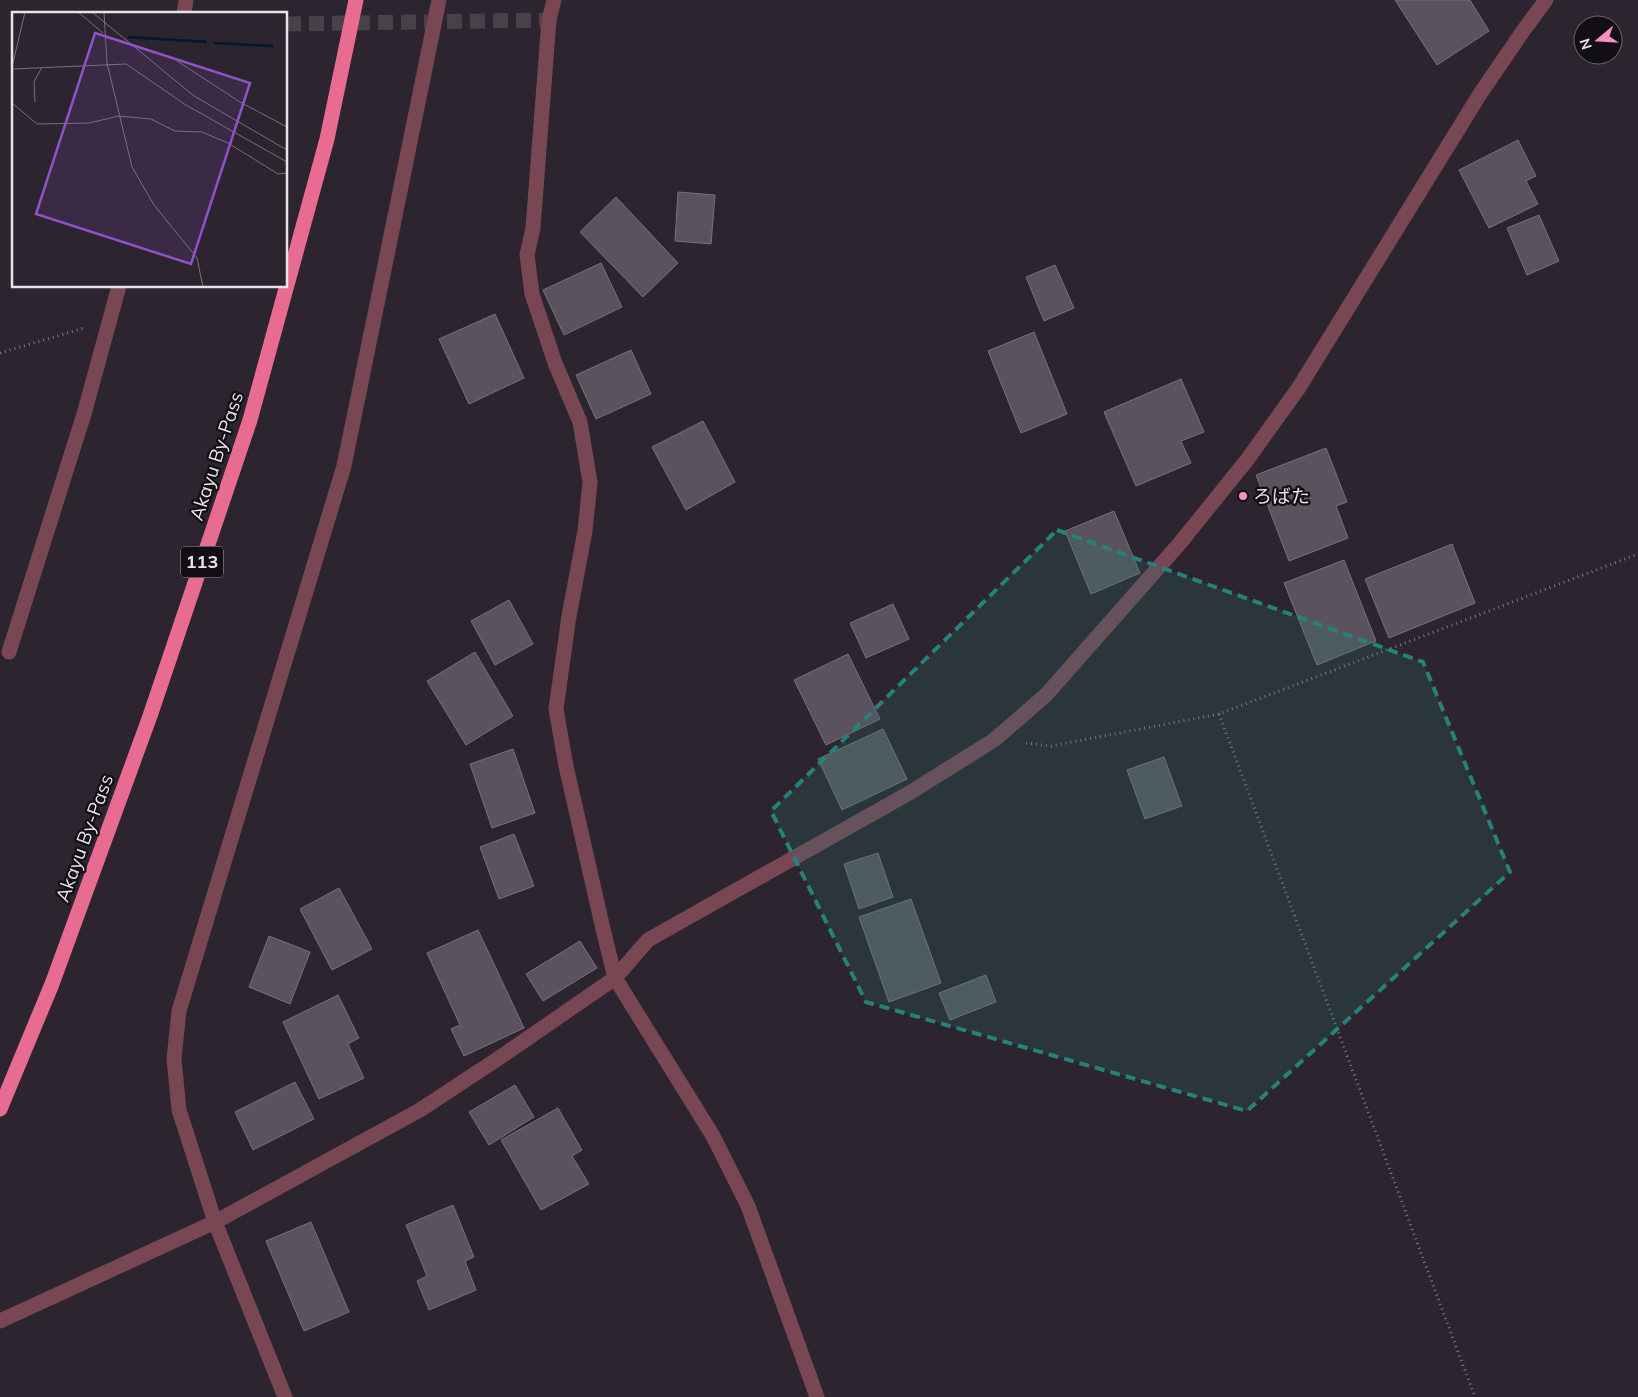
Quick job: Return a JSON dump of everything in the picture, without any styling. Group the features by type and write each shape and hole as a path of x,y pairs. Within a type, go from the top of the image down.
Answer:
{"highway":[{"name":"Akayu By-Pass","path":"288,281 327,139 356,0"},
{"name":"Akayu By-Pass","path":"0,1109 52,984 150,716 250,420 286,288"}],"street":[{"path":"285,1397 215,1222 179,1110 174,1059 179,1011 344,466 440,0"},
{"path":"554,0 549,20 534,228 527,255 532,294 555,363 580,422 590,482 556,709 566,766 602,930 615,978 713,1136 748,1206 817,1397"},
{"path":"0,1321 215,1222 420,1110 615,978 648,940 912,792 994,740 1046,695 1180,543 1247,460 1298,389 1480,94 1546,0"},
{"path":"9,652 84,414 119,288"}],"path":[{"path":"0,353 111,320"},
{"path":"994,740 1051,746 1219,714 1638,554"},
{"path":"1219,714 1475,1397"}],"highlighted area":[{"path":"1057,530 1423,662 1510,872 1247,1111 866,1002 771,811"}],"building":[{"path":"1395,0 1470,0 1489,31 1437,65"},
{"path":"1518,140 1536,176 1526,181 1538,204 1489,228 1459,170"},
{"path":"678,192 715,195 711,244 675,241"},
{"path":"616,197 678,263 643,297 580,232"},
{"path":"1539,215 1559,261 1527,275 1507,228"},
{"path":"601,263 622,307 564,335 543,290"},
{"path":"1055,265 1074,308 1044,321 1026,277"},
{"path":"495,314 524,378 469,404 439,339"},
{"path":"1034,332 1067,414 1021,433 988,351"},
{"path":"631,350 651,394 596,419 576,375"},
{"path":"1181,379 1204,432 1181,441 1191,463 1136,486 1104,412"},
{"path":"703,421 735,482 686,510 652,447"},
{"path":"1326,448 1347,502 1336,506 1348,538 1289,561 1256,475"},
{"path":"1114,511 1140,573 1091,594 1065,531"},
{"path":"1452,544 1475,603 1389,638 1365,579"},
{"path":"1344,560 1376,641 1317,665 1284,583"},
{"path":"509,600 533,644 495,665 471,621"},
{"path":"893,604 909,639 866,658 850,623"},
{"path":"475,652 513,716 466,745 427,681"},
{"path":"848,654 880,719 826,745 794,680"},
{"path":"883,729 907,779 842,810 818,759"},
{"path":"513,749 535,813 492,828 470,764"},
{"path":"1164,757 1182,806 1145,819 1127,770"},
{"path":"514,834 534,886 499,899 480,847"},
{"path":"878,853 893,897 859,909 844,864"},
{"path":"339,888 372,949 332,970 300,909"},
{"path":"911,899 941,983 889,1002 859,917"},
{"path":"478,930 524,1028 464,1056 451,1029 460,1025 427,953"},
{"path":"269,936 310,952 290,1004 249,987"},
{"path":"580,941 597,968 543,1001 526,974"},
{"path":"986,975 996,1002 950,1020 939,993"},
{"path":"338,995 359,1038 348,1044 364,1078 319,1099 283,1022"},
{"path":"295,1082 314,1119 253,1150 235,1112"},
{"path":"515,1085 534,1117 489,1145 469,1112"},
{"path":"558,1108 582,1150 572,1156 589,1184 541,1210 501,1140"},
{"path":"453,1205 474,1257 465,1261 476,1290 429,1310 417,1281 427,1276 406,1225"},
{"path":"311,1222 349,1312 304,1331 266,1241"}],"tunnel":[{"path":"288,24 549,20"}],"place":[{"name":"ろばた","path":"1243,496"}]}
